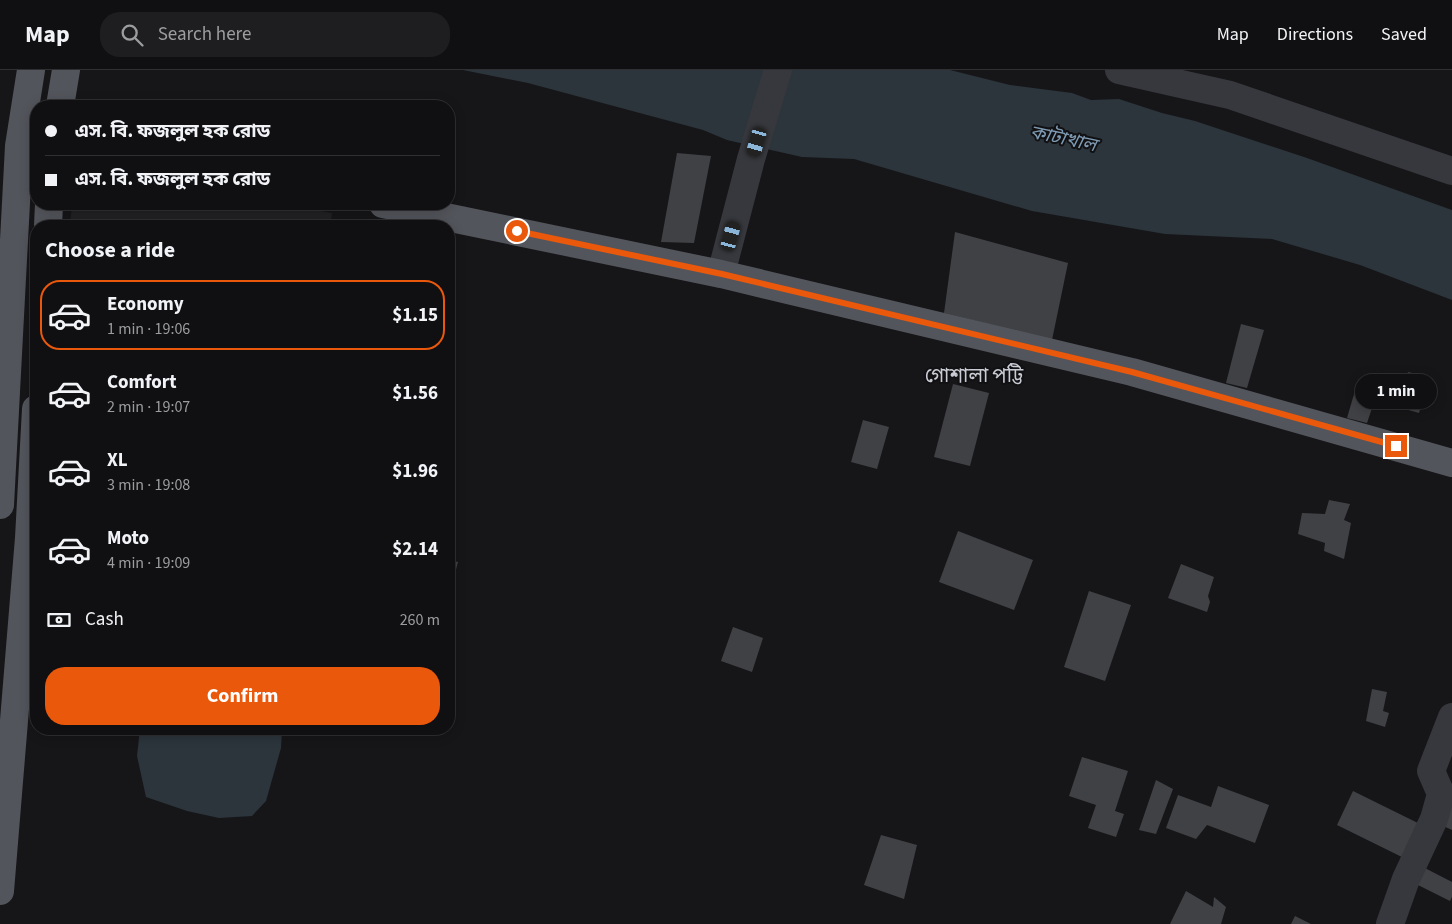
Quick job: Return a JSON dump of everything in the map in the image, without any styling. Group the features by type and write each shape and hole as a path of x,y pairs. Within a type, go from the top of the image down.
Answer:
{"main road":[{"path":"0,505 19,146 31,70"},
{"path":"61,100 66,70"},
{"path":"412,210 722,274 1132,372 1452,463"},
{"path":"0,890 30,520"}],"street":[{"path":"722,274 751,159 778,70"},
{"path":"1126,71 1230,95 1452,171"},
{"path":"1390,924 1406,879 1434,819 1441,794 1431,771 1452,717"}],"shaded area":[{"path":"71,210 315,210 332,213 331,220 71,220"}],"water":[{"name":"কাটাখাল","path":"463,70 950,70 1010,85 1072,93 1091,100 1119,99 1195,121 1307,158 1452,210 1452,300 1360,265 1272,239 1165,234 1032,211 854,159 802,157 727,140 703,130 528,83"},
{"path":"139,735 282,735 281,748 266,801 252,816 219,818 187,811 146,797 137,756"}],"building":[{"path":"677,153 711,156 694,243 661,242"},
{"path":"955,232 1068,263 1052,340 944,313"},
{"path":"1241,324 1264,330 1247,388 1226,383"},
{"path":"1408,372 1429,377 1419,413 1398,407"},
{"path":"953,384 989,393 970,466 934,457"},
{"path":"1357,384 1378,390 1367,423 1347,418"},
{"path":"863,420 889,427 877,469 851,462"},
{"path":"1329,500 1350,504 1344,520 1351,523 1344,559 1324,551 1325,543 1298,534 1302,513 1325,514"},
{"path":"958,531 1033,560 1014,610 939,582"},
{"path":"455,561 458,562 455,573"},
{"path":"1181,564 1214,577 1208,596 1210,602 1207,612 1168,598"},
{"path":"1089,591 1131,605 1105,681 1064,667"},
{"path":"733,627 763,638 752,672 721,661"},
{"path":"1372,689 1387,692 1383,711 1389,713 1385,727 1366,721"},
{"path":"1082,757 1128,771 1115,811 1124,814 1116,837 1088,828 1096,805 1069,796"},
{"path":"1156,780 1173,789 1156,834 1139,830"},
{"path":"1218,786 1269,805 1255,843 1207,825 1196,839 1166,828 1178,795 1211,807"},
{"path":"1353,791 1428,828 1412,862 1337,825"},
{"path":"1452,804 1452,830 1439,824"},
{"path":"881,835 917,845 904,899 864,885"},
{"path":"1421,866 1452,882 1452,897 1450,901 1412,882"},
{"path":"1186,891 1213,907 1214,897 1226,907 1221,924 1170,924"},
{"path":"1295,916 1311,924 1291,924"}],"district":[{"name":"গোশালা পট্টি","path":"974,376"}],"route":[{"path":"517,231 722,274 1132,372 1396,446"}]}
